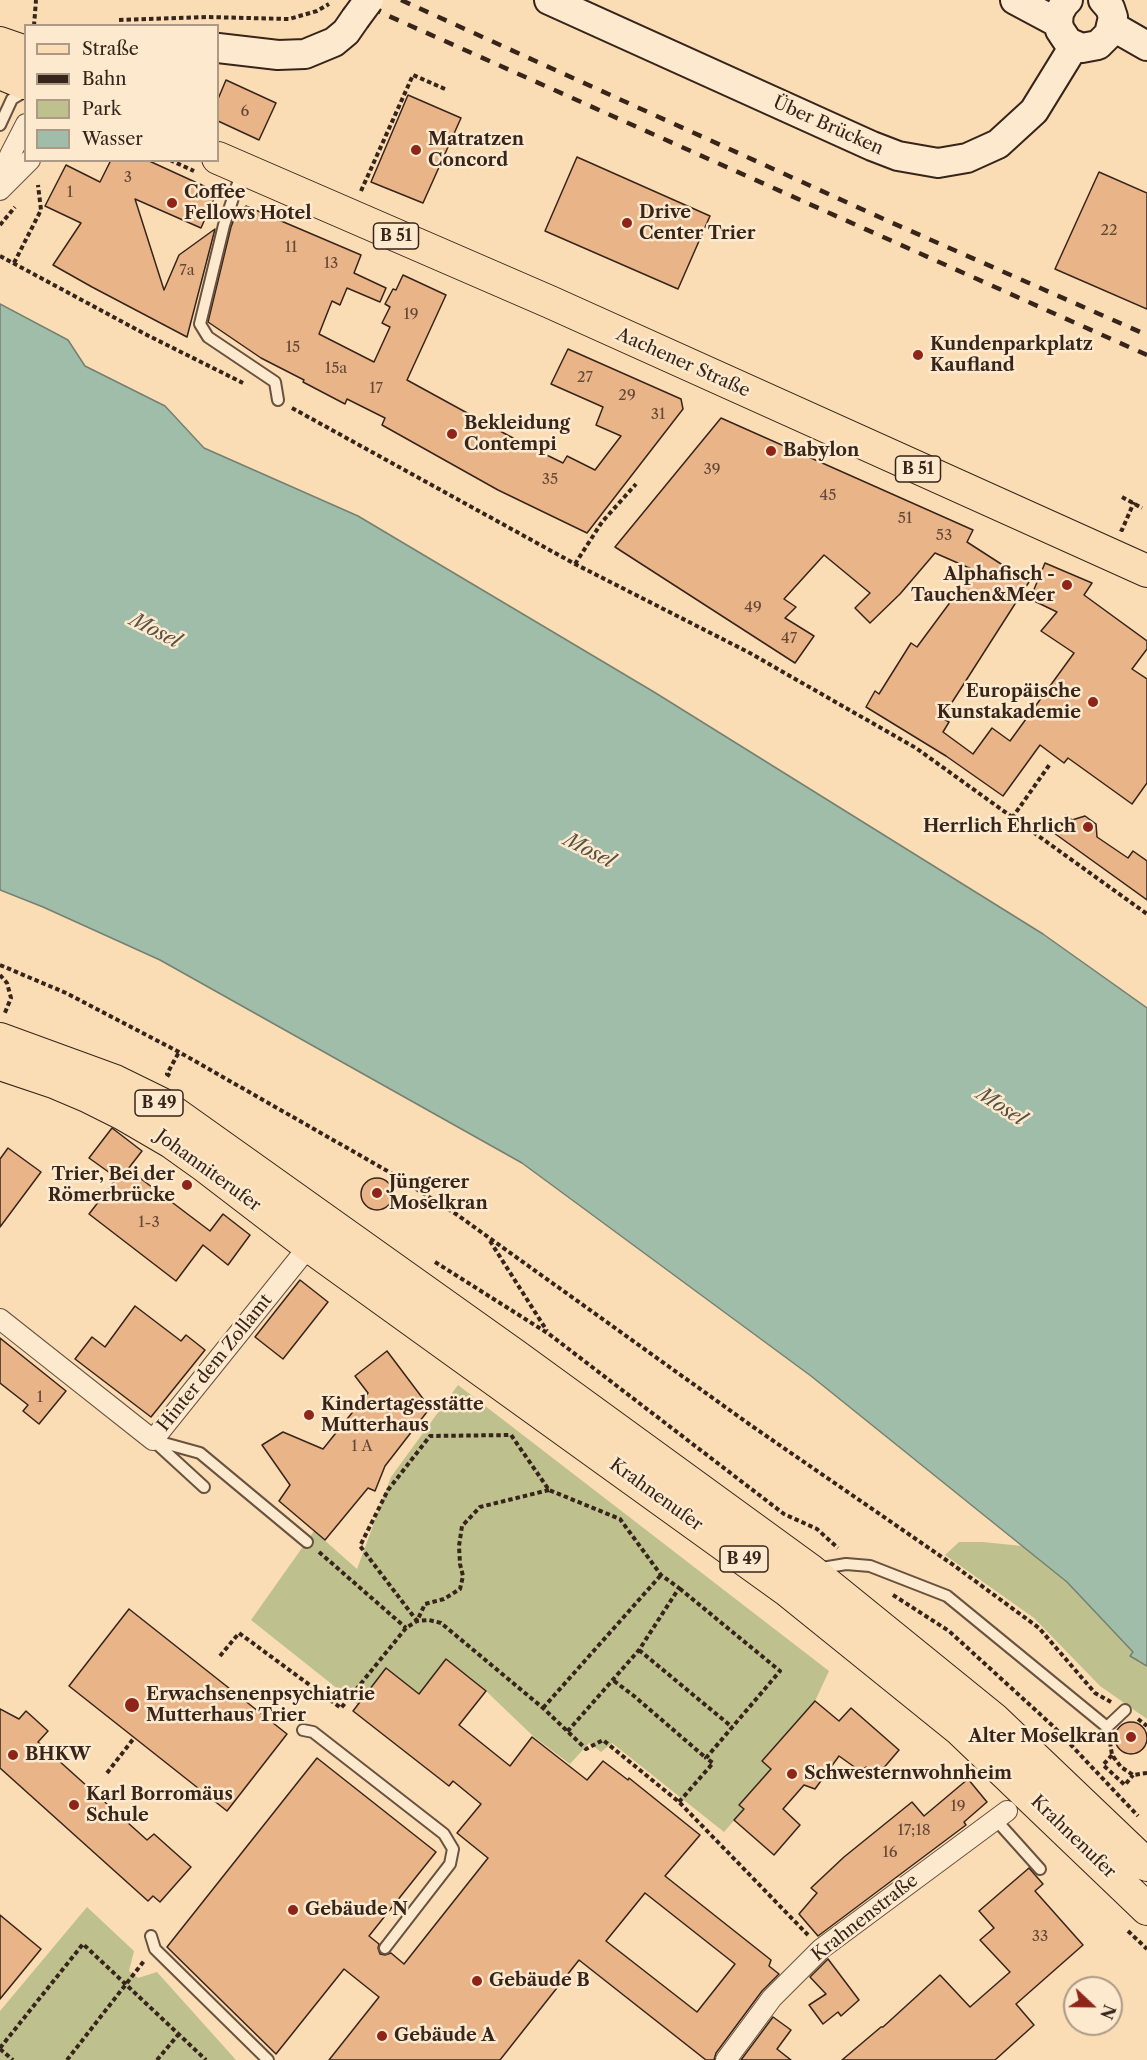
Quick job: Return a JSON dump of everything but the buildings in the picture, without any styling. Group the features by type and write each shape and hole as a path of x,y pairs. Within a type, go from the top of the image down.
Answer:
{"main road":[{"path":"0,43 24,51"},
{"name":"Aachener Straße","path":"230,163 560,307 1147,571"},
{"name":"Johanniterufer","path":"0,1039 115,1081 162,1104 290,1214"},
{"name":"Johanniterufer","path":"0,1064 54,1082 123,1114 171,1142 206,1167 290,1214"},
{"name":"Krahnenufer","path":"290,1214 309,1246 788,1591 959,1729 1134,1916"},
{"name":"Krahnenufer","path":"290,1214 373,1254 810,1570 995,1720 1147,1865"},
{"path":"309,1246 317,1241 329,1240 373,1254"}],"street":[{"name":"Über Brücken","path":"549,0 873,146 898,156 938,163 967,158 998,144 1034,111 1067,23"},
{"path":"1016,0 1067,23 1090,48 1098,45 1109,34 1106,7"},
{"path":"1106,7 1147,46"},
{"path":"219,48 278,55 305,54 334,42 346,32 362,10"},
{"path":"0,184 9,154 24,128"},
{"path":"0,190 28,162"},
{"name":"Hinter dem Zollamt","path":"0,1319 153,1440 309,1246"},
{"name":"Krahnenstraße","path":"726,2060 772,1998 820,1949 1001,1816"}],"lane":[{"path":"0,125 20,84"},
{"path":"230,163 224,225 200,324 208,337 275,382 278,400"},
{"path":"153,1440 204,1487"},
{"path":"153,1440 200,1453 307,1542"},
{"path":"810,1570 846,1564 870,1566 947,1596 1107,1727 1125,1710"},
{"path":"303,1730 313,1732 444,1834 453,1849 450,1864 384,1948"},
{"name":"Krahnenstraße","path":"1001,1816 1040,1869"},
{"path":"151,1936 154,1949 268,2060"}],"path":[{"path":"34,24 36,0"},
{"path":"119,20 206,17 289,19 317,11 329,4"},
{"path":"350,216 413,75 445,89"},
{"path":"14,263 41,210 38,185"},
{"path":"0,256 278,400 575,564 748,652 916,748 1147,914"},
{"path":"575,564 602,522 636,483"},
{"path":"1122,497 1142,508"},
{"path":"1122,530 1134,502"},
{"path":"1012,818 1050,764"},
{"path":"0,964 96,1008 179,1052 391,1173 456,1214 952,1564 1039,1628 1095,1693"},
{"path":"6,966 0,975 7,983 11,998"},
{"path":"167,1074 179,1052"},
{"path":"488,1238 549,1334"},
{"path":"417,1621 360,1546 388,1490 430,1436 511,1435 549,1490 620,1518 661,1575 680,1588 780,1671 706,1758"},
{"path":"417,1621 425,1604 444,1599 460,1589 463,1576 459,1546 462,1526 480,1507 549,1490"},
{"path":"307,1542 406,1628"},
{"path":"543,1708 661,1575"},
{"path":"567,1732 639,1650 680,1588"},
{"path":"220,1656 239,1633 341,1708 406,1628 417,1621 429,1620 441,1623 543,1708 586,1749 603,1740 679,1802 820,1949"},
{"path":"639,1650 732,1727"},
{"path":"614,1681 714,1763 679,1802"},
{"path":"1107,1727 1112,1755 1121,1767 1133,1775 1147,1773"},
{"path":"107,1773 134,1738"},
{"path":"1112,1755 1103,1765 1125,1785 1133,1775"},
{"path":"1107,1783 1114,1775"},
{"path":"1134,1916 1147,1949"},
{"path":"13,2060 0,2049 82,1944 206,2060"},
{"path":"67,2060 154,1949"},
{"path":"157,2060 178,2034"}],"green space":[{"path":"458,1385 829,1671 815,1701 762,1760 771,1769 739,1805 744,1809 724,1832 612,1743 601,1752 589,1743 570,1764 534,1737 486,1691 446,1659 419,1694 358,1705 251,1620 314,1531 357,1569 391,1477"},
{"path":"959,1542 1022,1546 1067,1582 1133,1652 1131,1656 1147,1666 1147,1719 1100,1686 1034,1618 945,1555"},
{"path":"87,1907 134,1951 129,1971 138,1978 157,1972 236,2060 0,2060 0,2011"}],"water":[{"name":"Mosel","path":"0,304 68,340 85,366 165,406 204,448 358,516 654,692 1043,934 1147,1008 1147,1666 1130,1656 1133,1652 1067,1582 811,1376 522,1163 160,960 0,890"}],"railway":[{"path":"353,0 1147,355"},
{"path":"401,0 888,221 1147,335"}],"place":[{"name":"Matratzen Concord","path":"416,150"},
{"name":"Coffee Fellows Hotel","path":"172,203"},
{"name":"Drive Center Trier","path":"627,223"},
{"name":"Kundenparkplatz Kaufland","path":"918,355"},
{"name":"Bekleidung Contempi","path":"452,434"},
{"name":"Babylon","path":"771,451"},
{"name":"Alphafisch - Tauchen&Meer","path":"1067,585"},
{"name":"Europäische Kunstakademie","path":"1093,702"},
{"name":"Herrlich Ehrlich","path":"1088,827"},
{"name":"Trier, Bei der Römerbrücke","path":"187,1185"},
{"name":"Jüngerer Moselkran","path":"377,1193"},
{"name":"Kindertagesstätte Mutterhaus","path":"309,1415"},
{"name":"Erwachsenenpsychiatrie Mutterhaus Trier","path":"132,1705"},
{"name":"Alter Moselkran","path":"1131,1737"},
{"name":"BHKW","path":"13,1755"},
{"name":"Schwesternwohnheim","path":"792,1774"},
{"name":"Karl Borromäus Schule","path":"74,1805"},
{"name":"Gebäude N","path":"293,1910"},
{"name":"Gebäude B","path":"477,1981"},
{"name":"Gebäude A","path":"382,2036"}]}
